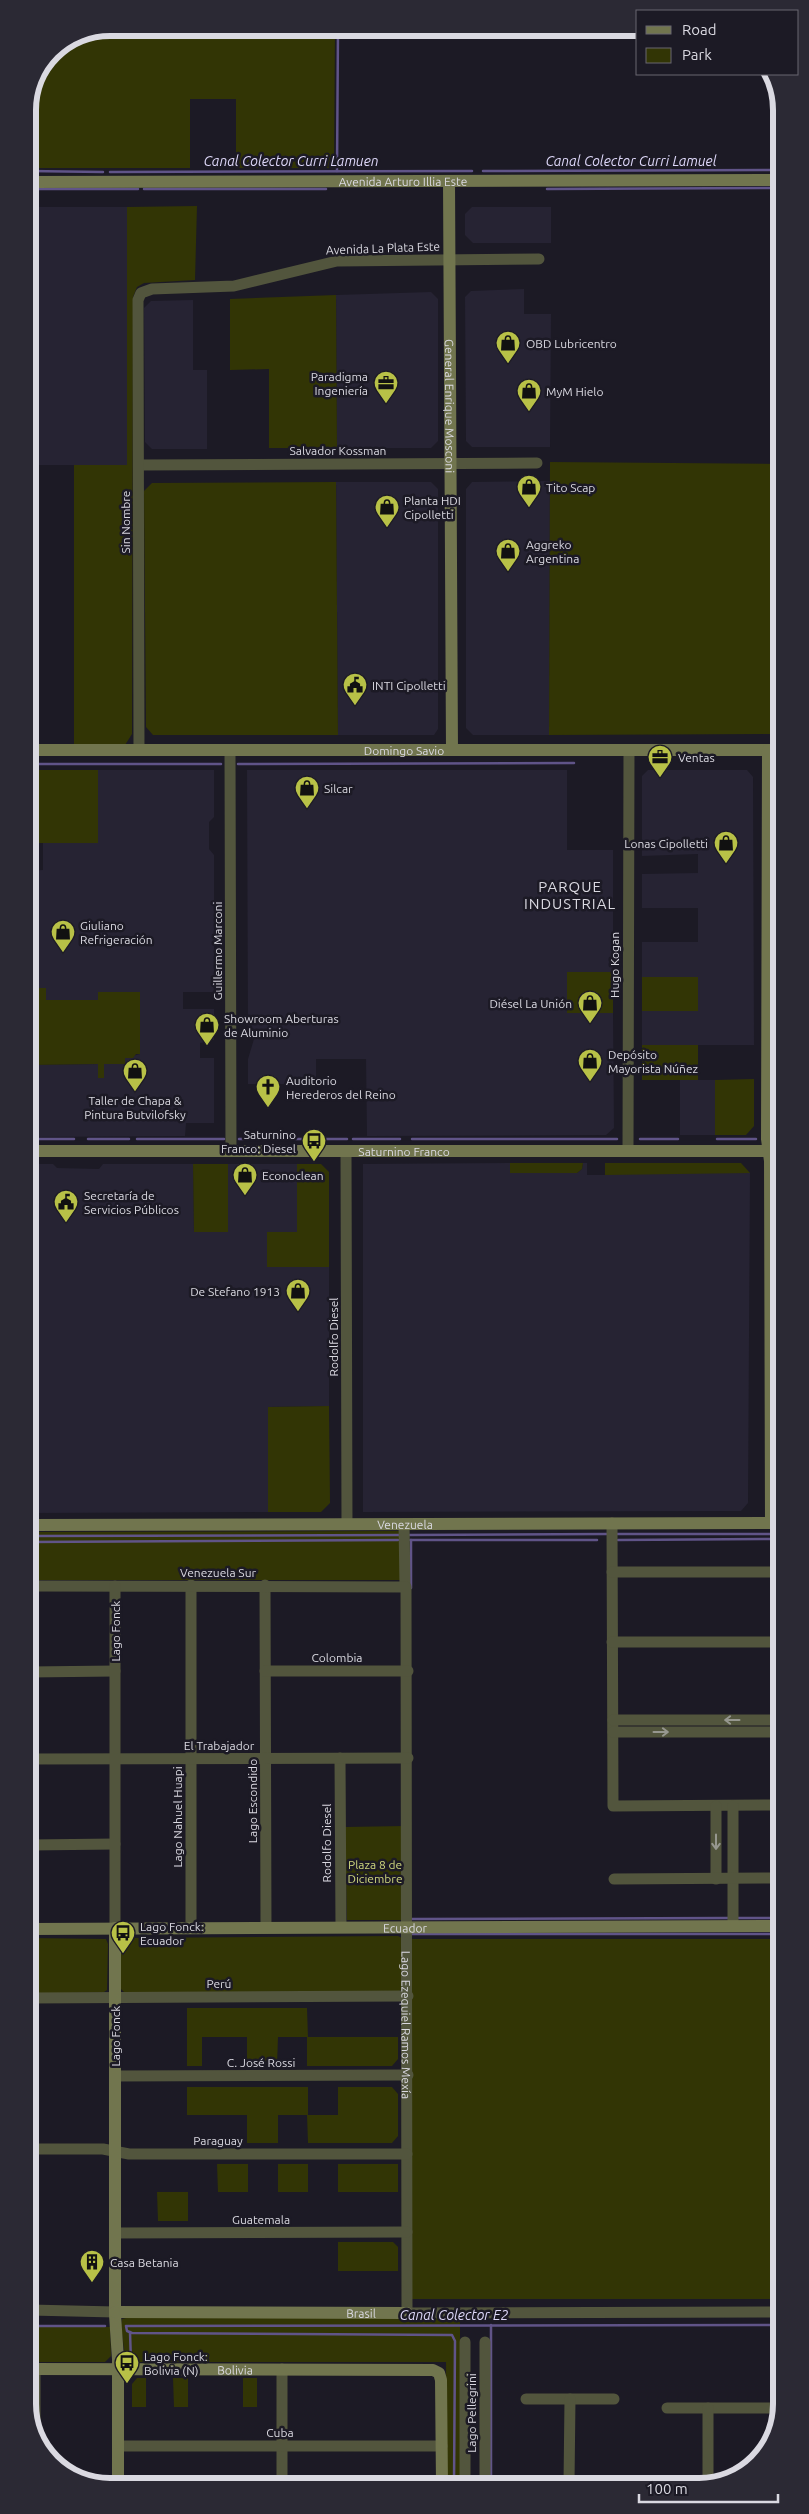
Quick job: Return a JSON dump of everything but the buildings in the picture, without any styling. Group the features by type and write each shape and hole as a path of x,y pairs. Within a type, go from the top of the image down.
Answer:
{"street":[{"name":"Avenida Arturo Illia Este","path":"36,182 773,180"},
{"name":"General Enrique Mosconi","path":"449,181 452,750"},
{"name":"Avenida La Plata Este","path":"141,293 152,289 234,286 337,262 539,259"},
{"name":"Sin Nombre","path":"139,750 138,300 141,293"},
{"name":"Salvador Kossman","path":"138,465 537,463"},
{"name":"Domingo Savio","path":"36,750 773,750"},
{"name":"Guillermo Marconi","path":"230,750 231,1151"},
{"name":"Hugo Kogan","path":"628,1151 629,750"},
{"path":"773,806 767,1139 773,1148"},
{"name":"Saturnino Franco","path":"36,1151 773,1151"},
{"name":"Rodolfo Diesel","path":"346,1151 347,1524"},
{"path":"612,1523 613,1806 773,1805"},
{"name":"Venezuela","path":"36,1524 773,1523"},
{"name":"Lago Ezequiel Ramos Mexía","path":"404,1524 408,1671 407,2313"},
{"path":"612,1572 773,1572"},
{"name":"Lago Nahuel Huapi","path":"191,1585 191,1928"},
{"name":"Lago Escondido","path":"265,1585 266,1928"},
{"name":"Venezuela Sur","path":"36,1586 406,1586"},
{"name":"Lago Fonck","path":"115,1586 114,2312 118,2369 118,2478"},
{"path":"612,1642 773,1642"},
{"name":"Colombia","path":"265,1670 408,1671"},
{"path":"36,1672 115,1671"},
{"path":"613,1726 773,1720"},
{"path":"613,1726 773,1732"},
{"name":"Rodolfo Diesel","path":"340,1758 341,1927"},
{"name":"El Trabajador","path":"36,1759 408,1758"},
{"path":"716,1806 716,1879"},
{"path":"733,1806 733,1926"},
{"path":"36,1845 115,1844"},
{"path":"614,1879 773,1878"},
{"name":"Ecuador","path":"36,1929 773,1926"},
{"name":"Perú","path":"36,1998 408,1996"},
{"name":"C. José Rossi","path":"114,2076 408,2075"},
{"name":"Paraguay","path":"36,2149 103,2148 129,2154 407,2154"},
{"name":"Guatemala","path":"114,2233 407,2232"},
{"name":"Brasil","path":"36,2310 407,2313 773,2312"},
{"path":"465,2342 465,2478"},
{"name":"Lago Pellegrini","path":"485,2342 485,2478"},
{"name":"Bolivia","path":"36,2369 429,2369 439,2373 442,2380 442,2446"},
{"path":"282,2369 282,2478"},
{"path":"526,2399 614,2399"},
{"path":"569,2478 570,2399"},
{"path":"668,2408 772,2408"},
{"path":"708,2408 708,2477"},
{"name":"Cuba","path":"118,2446 442,2446"},
{"path":"442,2446 442,2478"}],"shaded area":[{"path":"36,207 127,207 127,465 36,465"},
{"path":"472,207 551,207 551,243 473,243 465,235 465,214"},
{"path":"524,289 524,314 551,314 550,447 472,447 466,441 465,297 471,291"},
{"path":"431,292 438,299 438,441 431,448 337,448 336,295"},
{"path":"193,300 193,370 207,370 207,449 152,449 145,442 144,308 151,301"},
{"path":"550,481 549,735 473,735 466,728 466,489 472,482"},
{"path":"336,482 431,482 438,489 438,729 434,735 338,735"},
{"path":"98,770 214,770 214,817 209,822 209,849 214,855 214,992 183,992 183,1009 214,1009 214,1040 206,1040 200,1043 200,1058 214,1058 214,1123 186,1123 185,1136 36,1137 36,1065 98,1064 104,1078 104,1064 125,1064 125,1058 140,1054 98,993 98,1000 46,1000 46,988 36,988 36,870 43,870 43,843 98,843"},
{"path":"247,770 567,770 567,850 613,850 613,972 567,972 567,1013 613,1013 614,1128 606,1135 367,1136 366,1059 316,1059 316,1084 248,1084 248,1059 254,1039 248,1033"},
{"path":"648,770 747,770 753,777 754,1045 642,1045 642,1011 698,1011 698,977 642,977 642,942 698,942 698,908 642,908 642,874 698,873 698,854 642,856 642,776"},
{"path":"36,802 38,802 38,843 36,843"},
{"path":"680,1080 715,1080 715,1135 680,1135"},
{"path":"510,1163 510,1173 577,1173 582,1169 583,1163 587,1163 587,1175 605,1175 607,1172 750,1173 748,1503 741,1511 363,1512 363,1164"},
{"path":"36,1164 53,1164 57,1168 99,1169 103,1164 193,1164 194,1232 228,1232 228,1164 297,1164 297,1232 268,1267 329,1267 329,1406 268,1407 268,1512 36,1513"}],"green space":[{"path":"110,36 335,36 334,168 236,168 236,99 190,99 190,168 36,168 36,110 42,82 49,69 69,49 82,42"},
{"path":"197,206 195,280 144,283 137,287 133,297 132,734 125,745 74,746 74,465 127,465 127,207"},
{"path":"336,295 337,448 269,448 269,369 230,370 230,299"},
{"path":"550,462 773,464 773,734 549,735"},
{"path":"336,482 338,735 153,735 146,727 144,491 152,483"},
{"path":"38,770 98,770 98,843 38,843"},
{"path":"567,972 613,972 613,1013 567,1013"},
{"path":"642,977 698,977 698,1011 642,1011"},
{"path":"36,988 46,988 46,1000 98,1000 98,992 140,992 140,1054 136,1054 133,1058 125,1058 125,1064 104,1064 104,1078 98,1078 98,1064 36,1065"},
{"path":"642,1045 698,1045 698,1080 642,1080"},
{"path":"754,1079 754,1126 746,1135 715,1135 715,1080"},
{"path":"510,1163 583,1163 582,1169 577,1173 510,1173"},
{"path":"605,1163 741,1163 750,1173 605,1175"},
{"path":"193,1164 228,1164 228,1232 194,1232"},
{"path":"297,1164 321,1164 329,1172 329,1267 267,1267 267,1232 297,1232"},
{"path":"329,1406 330,1503 321,1512 268,1512 268,1407"},
{"path":"407,1531 406,1580 36,1580 36,1532"},
{"name":"Plaza 8 de Diciembre","path":"405,1826 402,1920 347,1920 345,1827"},
{"path":"398,1936 402,1938 401,1990 399,1991 125,1993 121,1989 121,1942 127,1938"},
{"path":"36,1938 106,1939 108,1944 107,1990 104,1992 36,1994"},
{"path":"412,1939 773,1939 773,2299 412,2299"},
{"path":"187,2008 307,2008 308,2037 398,2037 398,2059 392,2066 307,2066 307,2037 278,2037 277,2066 247,2066 247,2037 202,2037 202,2066 187,2066"},
{"path":"187,2087 308,2087 308,2115 338,2115 338,2087 392,2087 398,2094 398,2136 392,2143 308,2143 307,2115 278,2115 278,2143 247,2143 247,2115 187,2115"},
{"path":"217,2164 248,2164 248,2192 218,2192"},
{"path":"278,2164 308,2164 308,2192 278,2192"},
{"path":"338,2164 398,2164 398,2192 338,2192"},
{"path":"157,2192 188,2192 188,2221 158,2221"},
{"path":"338,2242 393,2242 398,2247 398,2271 338,2271"},
{"path":"460,2317 460,2478 447,2478 446,2362 133,2362 125,2357 121,2325 122,2319"},
{"path":"36,2327 110,2327 111,2356 105,2362 36,2362"},
{"path":"137,2378 146,2378 146,2407 132,2407 132,2384"},
{"path":"173,2378 188,2378 188,2407 174,2407"},
{"path":"243,2378 257,2378 257,2407 243,2407"}],"waterway":[{"path":"337,171 338,36"},
{"name":"Canal Colector Curri Lamuel","path":"483,171 773,170"},
{"name":"Canal Colector Curri Lamuen","path":"36,171 103,172"},
{"name":"Canal Colector Curri Lamuen","path":"110,172 472,171"},
{"path":"547,189 773,188"},
{"path":"36,189 138,189"},
{"path":"144,189 326,189"},
{"path":"238,764 574,763"},
{"path":"36,764 221,764"},
{"path":"36,1139 74,1139"},
{"path":"88,1139 129,1139"},
{"path":"137,1139 224,1139"},
{"path":"239,1139 275,1139"},
{"path":"289,1139 303,1139"},
{"path":"317,1139 347,1139"},
{"path":"353,1139 400,1139"},
{"path":"412,1139 617,1139"},
{"path":"640,1139 678,1139"},
{"path":"717,1139 756,1139"},
{"path":"408,1535 607,1534"},
{"path":"615,1534 773,1534"},
{"path":"36,1536 400,1535"},
{"path":"618,1540 773,1539"},
{"path":"36,1542 398,1540"},
{"path":"410,1540 597,1540"},
{"path":"411,1540 411,1588"},
{"path":"411,1919 728,1918"},
{"path":"738,1918 773,1918"},
{"path":"411,1934 773,1934"},
{"path":"491,2325 491,2478"},
{"name":"Canal Colector E2","path":"454,2478 455,2341 452,2335 132,2333 127,2331 126,2326 773,2325"},
{"name":"Canal Colector E2","path":"36,2326 105,2326"},
{"path":"130,2332 131,2362"}],"place":[{"name":"OBD Lubricentro","path":"508,364"},
{"name":"Paradigma Ingeniería","path":"386,404"},
{"name":"MyM Hielo","path":"529,412"},
{"name":"Tito Scap","path":"529,508"},
{"name":"Planta HDI Cipolletti","path":"387,528"},
{"name":"Aggreko Argentina","path":"508,572"},
{"name":"INTI Cipolletti","path":"355,706"},
{"name":"Ventas","path":"660,778"},
{"name":"Silcar","path":"307,809"},
{"name":"Lonas Cipolletti","path":"726,864"},
{"name":"Giuliano Refrigeración","path":"63,953"},
{"name":"Diésel La Unión","path":"590,1024"},
{"name":"Showroom Aberturas de Aluminio","path":"207,1046"},
{"name":"Depósito Mayorista Núñez","path":"590,1082"},
{"name":"Taller de Chapa & Pintura Butvilofsky","path":"135,1092"},
{"name":"Auditorio Herederos del Reino","path":"268,1108"},
{"name":"Saturnino Franco: Diesel","path":"314,1162"},
{"name":"Econoclean","path":"245,1196"},
{"name":"Secretaría de Servicios Públicos","path":"66,1223"},
{"name":"De Stefano 1913","path":"298,1312"},
{"name":"Lago Fonck: Ecuador","path":"123,1954"},
{"name":"Casa Betania","path":"92,2283"},
{"name":"Lago Fonck: Bolivia (N)","path":"127,2384"}],"district":[{"name":"PARQUE INDUSTRIAL","path":"570,894"}]}
